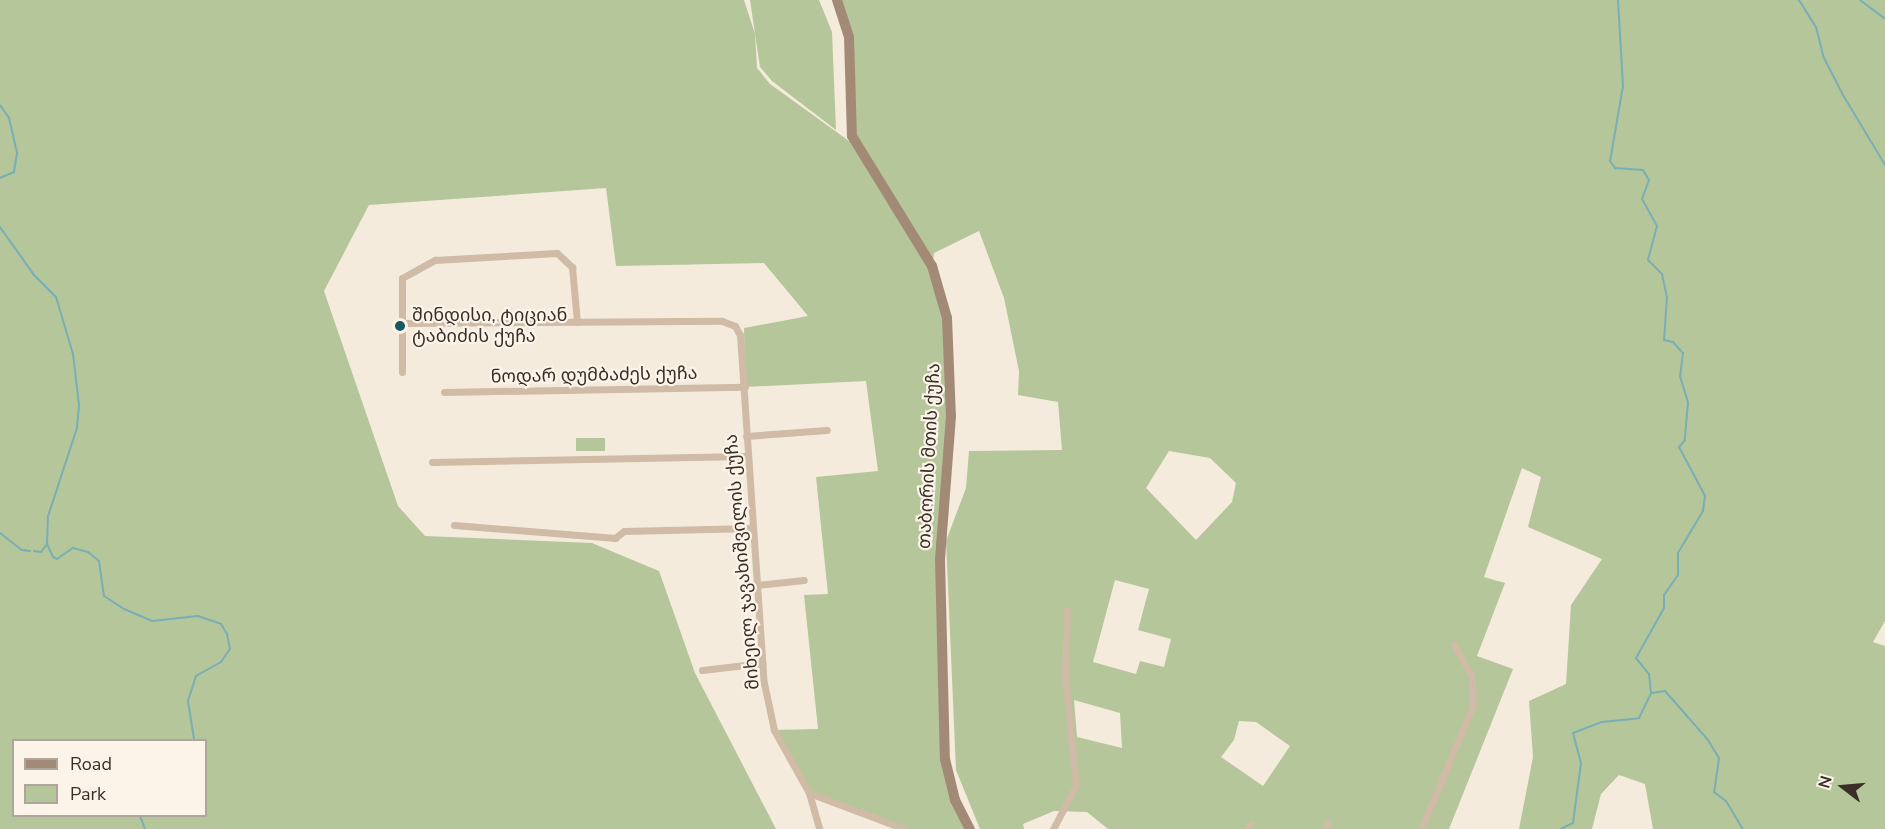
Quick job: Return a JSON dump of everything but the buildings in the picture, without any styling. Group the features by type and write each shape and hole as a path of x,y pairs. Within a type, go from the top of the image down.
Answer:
{"main road":[{"name":"თაბორის მთის ქუჩა","path":"837,0 849,37 851,121 856,146 932,266 947,318 951,416 940,559 945,759 955,800 970,829"}],"street":[{"path":"402,372 402,278 408,272 440,258 552,252 572,267 577,322 403,323"},
{"name":"მიხეილ ჯავახიშვილის ქუჩა","path":"577,322 722,321 735,326 740,335 763,663 774,730 809,793 819,829"},
{"name":"ნოდარ დუმბაძეს ქუჩა","path":"444,393 745,387"},
{"path":"746,436 827,430"},
{"path":"432,462 747,456"},
{"path":"454,525 615,538 624,531 752,528"},
{"path":"757,585 804,580"},
{"path":"1053,829 1076,785 1065,677 1068,610"},
{"path":"1421,829 1473,705 1472,677 1454,645"},
{"path":"702,670 763,663"},
{"path":"809,793 905,829"}],"green space":[{"path":"0,0 744,0 755,34 757,68 770,84 849,141 850,41 837,0 1885,0 1885,621 1873,642 1885,646 1885,829 1653,829 1645,784 1619,775 1601,794 1592,829 1519,829 1533,757 1529,701 1566,684 1571,605 1602,559 1528,527 1541,477 1522,468 1484,577 1505,583 1477,656 1513,669 1449,829 1108,829 1087,812 1054,811 1023,824 1024,829 980,829 956,770 946,541 966,488 969,451 1062,450 1058,402 1018,395 1019,371 1004,298 979,231 934,253 932,266 951,357 942,518 945,759 970,829 905,829 809,793 774,730 818,729 804,595 828,594 816,477 878,471 866,381 745,387 744,328 808,316 764,263 616,266 606,188 369,205 324,291 398,506 425,536 592,543 659,571 695,673 776,829 0,829","holes":["1169,451 1210,458 1236,483 1232,502 1196,540 1146,488","1115,580 1149,589 1138,630 1171,639 1164,667 1140,661 1136,674 1093,662","1074,700 1120,713 1122,748 1077,737","1239,721 1256,722 1290,746 1263,786 1221,757 1234,740"]},
{"path":"750,0 819,0 832,32 836,130 772,81 760,67"},
{"path":"576,438 605,438 605,451 576,451"}],"waterway":[{"path":"1618,0 1623,86 1610,161 1615,168 1643,170 1649,180 1642,199 1657,226 1648,260 1662,274 1667,297 1664,340 1673,342 1683,353 1680,376 1688,402 1685,440 1679,447 1705,496 1703,511 1678,553 1678,575 1664,595 1664,608 1636,658 1649,674 1651,693"},
{"path":"1799,0 1816,27 1823,56 1843,95 1885,165"},
{"path":"1860,0 1885,19"},
{"path":"0,105 9,118 17,153 14,172 0,178"},
{"path":"0,227 34,275 56,297 73,354 79,405 77,428 48,516 47,544 53,557 57,559 73,548 88,552 99,561 104,596 124,609 152,621 198,616 221,624 227,634 230,649 221,662 196,676 188,701 194,739"},
{"path":"0,533 22,550 30,551"},
{"path":"34,551 41,552 47,544"},
{"path":"1652,693 1665,691 1708,740 1719,758 1714,792 1726,801 1743,829"},
{"path":"1561,829 1573,823 1581,763 1573,733 1602,722 1639,718 1651,693"},
{"path":"140,817 145,829"}],"place":[{"name":"შინდისი, ტიციან ტაბიძის ქუჩა","path":"400,326"}]}
